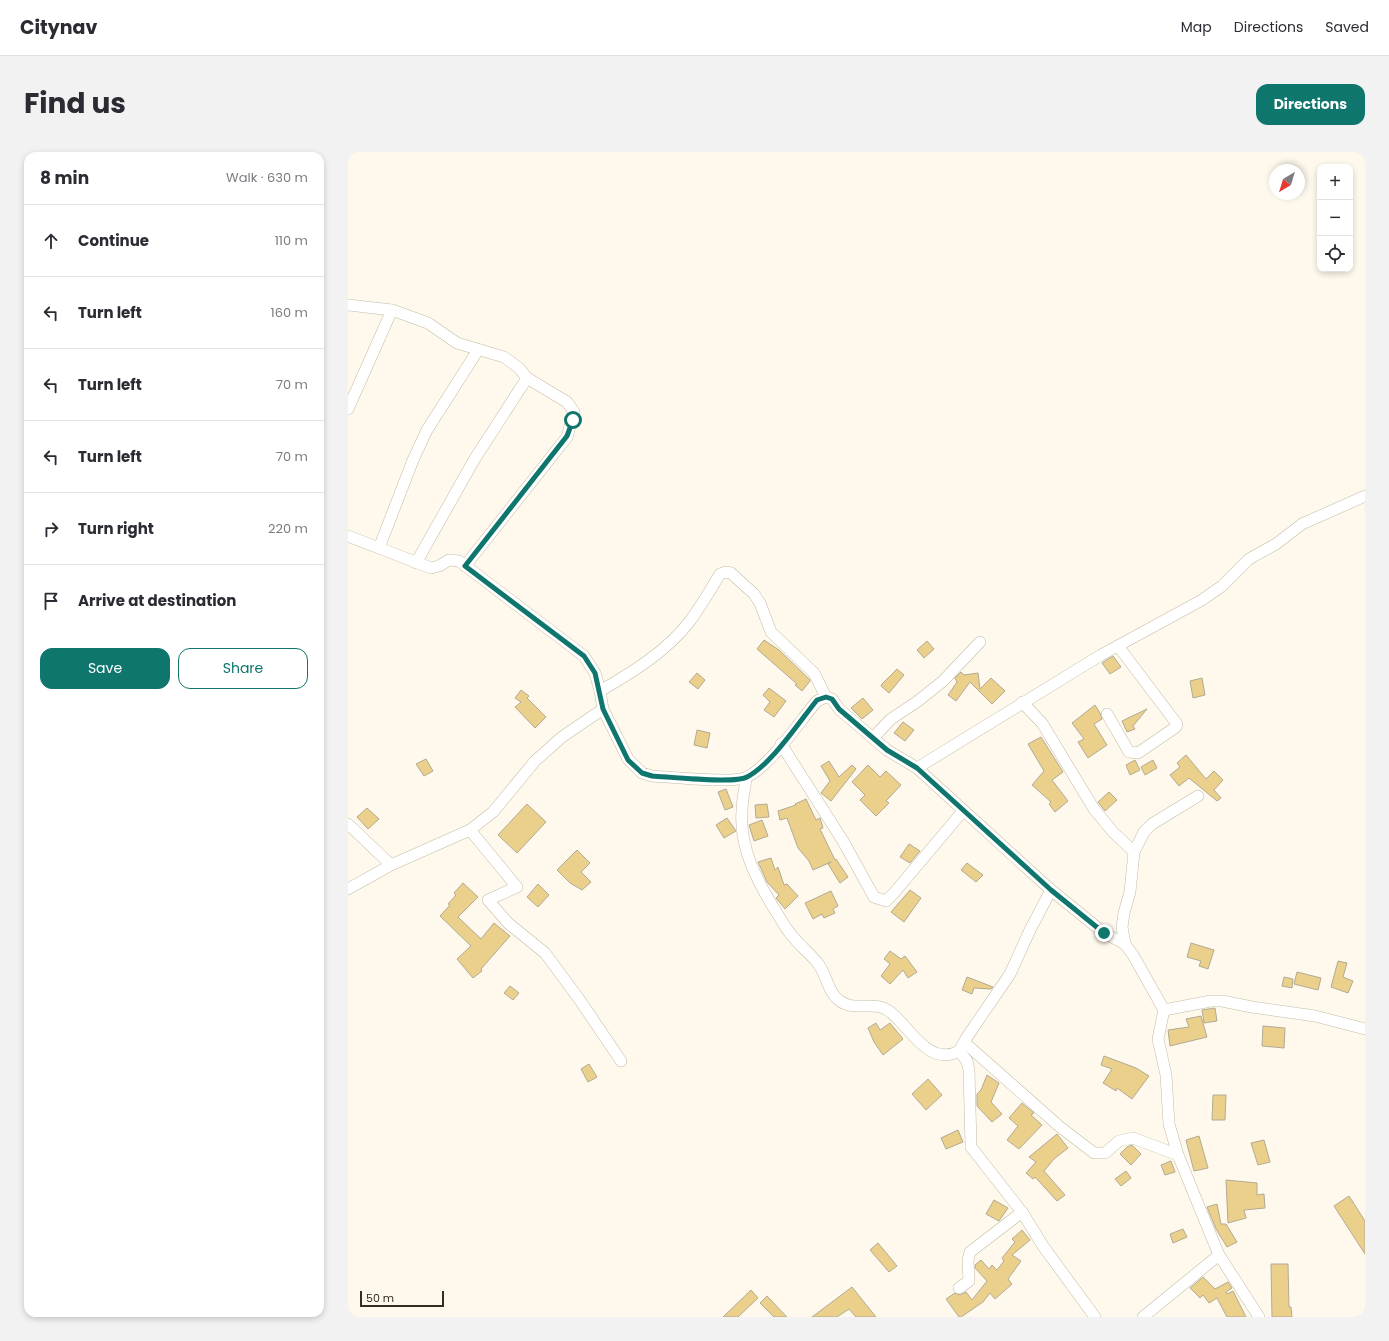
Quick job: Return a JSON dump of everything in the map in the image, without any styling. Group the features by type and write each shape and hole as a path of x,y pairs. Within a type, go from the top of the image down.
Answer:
{"street":[{"path":"348,305 392,310 428,323 457,343 504,357 518,368 527,378 567,402 574,412 567,436 465,566"},
{"path":"348,409 392,310"},
{"path":"379,548 427,430 478,350"},
{"path":"416,563 474,460 527,378"},
{"path":"917,768 1022,702 1118,646 1208,597 1222,586 1249,559 1276,544 1302,524 1365,496"},
{"path":"348,536 427,567 435,568 452,560 459,561 584,656 595,673 603,709 628,760 642,773 652,776 719,780 746,778 767,762 817,700 826,697 832,699 839,709 887,750 917,768 1051,890 1104,933 1125,944"},
{"path":"600,691 630,674 662,650 690,622 720,574 726,572 731,573 754,594 760,603 771,632 814,673 826,697"},
{"path":"873,738 891,719 918,701 943,681 980,642"},
{"path":"1107,714 1129,752 1135,754 1138,754 1170,731 1177,724 1118,646"},
{"path":"1022,702 1042,723 1094,809 1113,832 1134,852"},
{"path":"348,889 391,865 470,830 493,812 535,761 551,746 603,709"},
{"path":"781,744 843,841 874,897 878,900 886,901 894,893 963,811"},
{"path":"746,778 741,812 746,853 762,890 792,937 819,965 838,1001 845,1004 871,1005 888,1009 912,1036 929,1050 948,1055 962,1047 1010,974 1030,930 1051,890"},
{"path":"1198,796 1152,824 1144,832 1134,852 1130,892 1122,927 1125,944 1164,1010 1158,1039 1166,1075 1169,1124 1178,1155 1219,1255 1259,1317"},
{"path":"348,824 391,865"},
{"path":"470,830 517,887 488,900 508,923 545,953 579,999 621,1061"},
{"path":"1164,1010 1211,1001 1222,1001 1252,1008 1315,1016 1365,1029"},
{"path":"962,1047 1094,1153 1105,1153 1120,1141 1133,1138 1178,1155"},
{"path":"962,1047 969,1070 971,1147 1022,1212 1042,1246 1096,1317"},
{"path":"959,1288 969,1281 968,1260 970,1252 1022,1212"},
{"path":"1143,1317 1219,1255"}],"building":[{"path":"764,640 779,650 810,680 802,691 795,685 797,684 757,649"},
{"path":"927,641 934,649 924,658 917,650"},
{"path":"1113,656 1121,667 1110,674 1102,663"},
{"path":"897,669 904,675 889,693 881,686"},
{"path":"961,672 964,675 978,673 980,689 991,678 1005,691 992,704 970,682 956,701 948,695 957,682 955,678"},
{"path":"697,673 705,680 698,689 689,682"},
{"path":"1202,678 1205,695 1193,698 1190,681"},
{"path":"769,688 786,701 774,717 764,710 770,702 763,695"},
{"path":"521,690 529,696 527,698 546,717 535,728 515,707 521,702 515,698"},
{"path":"863,698 873,710 862,719 851,708"},
{"path":"1095,705 1102,719 1094,724 1107,745 1088,758 1078,742 1084,739 1072,723"},
{"path":"1147,709 1133,726 1135,729 1127,732 1122,721"},
{"path":"903,722 914,730 905,741 894,733"},
{"path":"697,730 710,733 707,748 694,745"},
{"path":"1041,737 1063,772 1052,780 1068,801 1055,812 1049,804 1051,802 1032,785 1044,771 1028,744"},
{"path":"1186,755 1206,779 1214,771 1223,780 1214,790 1221,798 1217,801 1189,778 1179,786 1170,775 1180,767 1177,763"},
{"path":"426,759 433,771 424,776 416,764"},
{"path":"1135,760 1140,770 1130,775 1126,765"},
{"path":"1153,760 1157,768 1145,775 1141,767"},
{"path":"829,761 839,777 852,765 856,769 831,801 821,793 830,781 821,766"},
{"path":"868,765 880,777 886,771 901,785 886,801 889,803 876,816 860,800 865,795 852,782"},
{"path":"726,789 733,807 725,810 718,792"},
{"path":"1109,792 1117,800 1105,811 1098,802"},
{"path":"806,799 816,820 820,818 823,828 820,829 835,860 836,859 848,877 840,883 828,864 831,862 813,870 809,861 798,848 787,818 780,820 778,811 796,805 795,804"},
{"path":"527,804 546,822 517,853 498,835"},
{"path":"767,804 769,817 756,818 755,805"},
{"path":"367,808 379,819 368,829 357,817"},
{"path":"727,818 736,831 724,838 716,825"},
{"path":"762,820 768,836 754,841 749,825"},
{"path":"909,844 920,851 910,863 900,857"},
{"path":"577,850 590,863 581,872 591,882 582,890 570,883 557,870"},
{"path":"771,858 775,870 778,867 784,885 787,884 798,896 785,909 776,898 779,895 767,882 758,862"},
{"path":"967,863 983,875 976,882 961,870"},
{"path":"463,883 478,897 458,917 481,939 494,923 510,936 481,969 482,971 473,978 457,959 471,946 440,916 450,905 448,904 456,895 454,893"},
{"path":"538,884 549,895 538,907 527,897"},
{"path":"910,890 921,898 904,922 891,912"},
{"path":"831,891 838,906 833,909 835,913 824,918 822,914 813,919 805,903"},
{"path":"1191,943 1214,950 1208,969 1199,966 1201,961 1187,957"},
{"path":"890,951 901,959 905,956 917,972 908,978 903,970 890,984 881,976 890,964 884,959"},
{"path":"1338,961 1347,963 1343,977 1353,981 1348,993 1331,987"},
{"path":"1297,972 1321,978 1318,990 1294,984"},
{"path":"967,977 993,987 991,989 974,988 972,994 962,990"},
{"path":"1284,977 1293,979 1292,988 1282,986"},
{"path":"510,986 519,993 513,1000 504,993"},
{"path":"1215,1008 1217,1021 1204,1023 1202,1010"},
{"path":"1201,1016 1207,1037 1170,1046 1168,1030 1189,1027 1186,1019"},
{"path":"876,1023 880,1030 890,1023 903,1039 883,1055 874,1042 868,1028"},
{"path":"1263,1026 1285,1028 1284,1048 1262,1046"},
{"path":"1104,1056 1136,1068 1149,1076 1132,1099 1117,1088 1116,1091 1103,1083 1112,1069 1101,1065"},
{"path":"589,1064 597,1077 588,1082 581,1069"},
{"path":"987,1075 999,1083 991,1102 1002,1114 992,1122 977,1106 977,1094 981,1090"},
{"path":"928,1079 942,1095 926,1110 912,1094"},
{"path":"1213,1095 1226,1095 1225,1120 1212,1120"},
{"path":"1022,1103 1034,1113 1031,1115 1042,1125 1019,1149 1007,1140 1018,1126 1009,1118"},
{"path":"958,1130 963,1142 946,1149 941,1138"},
{"path":"1057,1134 1068,1148 1054,1159 1044,1171 1065,1195 1057,1201 1035,1177 1033,1179 1026,1173 1036,1162 1029,1157"},
{"path":"1199,1136 1208,1168 1194,1171 1186,1140"},
{"path":"1264,1140 1270,1162 1258,1165 1251,1143"},
{"path":"1132,1145 1141,1154 1131,1165 1120,1154 1127,1147"},
{"path":"1171,1161 1175,1172 1165,1175 1161,1165"},
{"path":"1126,1171 1131,1178 1121,1186 1115,1179"},
{"path":"1226,1180 1257,1183 1257,1195 1264,1194 1265,1208 1244,1210 1246,1218 1228,1223"},
{"path":"1349,1196 1365,1221 1365,1254 1334,1206"},
{"path":"994,1200 1008,1208 999,1221 986,1214"},
{"path":"1217,1204 1221,1224 1226,1224 1237,1242 1227,1247 1216,1229 1207,1207"},
{"path":"1183,1229 1187,1237 1173,1243 1170,1234"},
{"path":"1022,1230 1030,1240 1012,1255 1021,1261 1008,1279 1012,1284 995,1299 990,1293 983,1302 959,1317 946,1299 955,1293 960,1295 966,1292 972,1300 987,1281 975,1268 975,1265 981,1260 989,1269 992,1265 997,1270 1004,1261 1002,1258 1015,1242 1012,1239"},
{"path":"878,1243 897,1266 889,1272 870,1250"},
{"path":"1271,1264 1288,1264 1289,1307 1291,1307 1292,1317 1272,1317"},
{"path":"1203,1277 1215,1289 1228,1282 1232,1288 1226,1292 1227,1294 1233,1291 1246,1317 1227,1317 1217,1298 1209,1303 1203,1295 1200,1298 1190,1288"},
{"path":"852,1287 876,1317 856,1317 849,1309 837,1317 812,1317"},
{"path":"751,1290 758,1298 738,1317 723,1317"},
{"path":"767,1296 787,1317 774,1317 760,1303"}],"route":[{"path":"573,420 567,436 465,566 584,656 595,673 603,709 628,760 634,767 642,773 652,776 719,780 746,778 767,762 817,700 823,697 832,699 839,709 887,750 917,768 1051,890 1104,933"}]}
